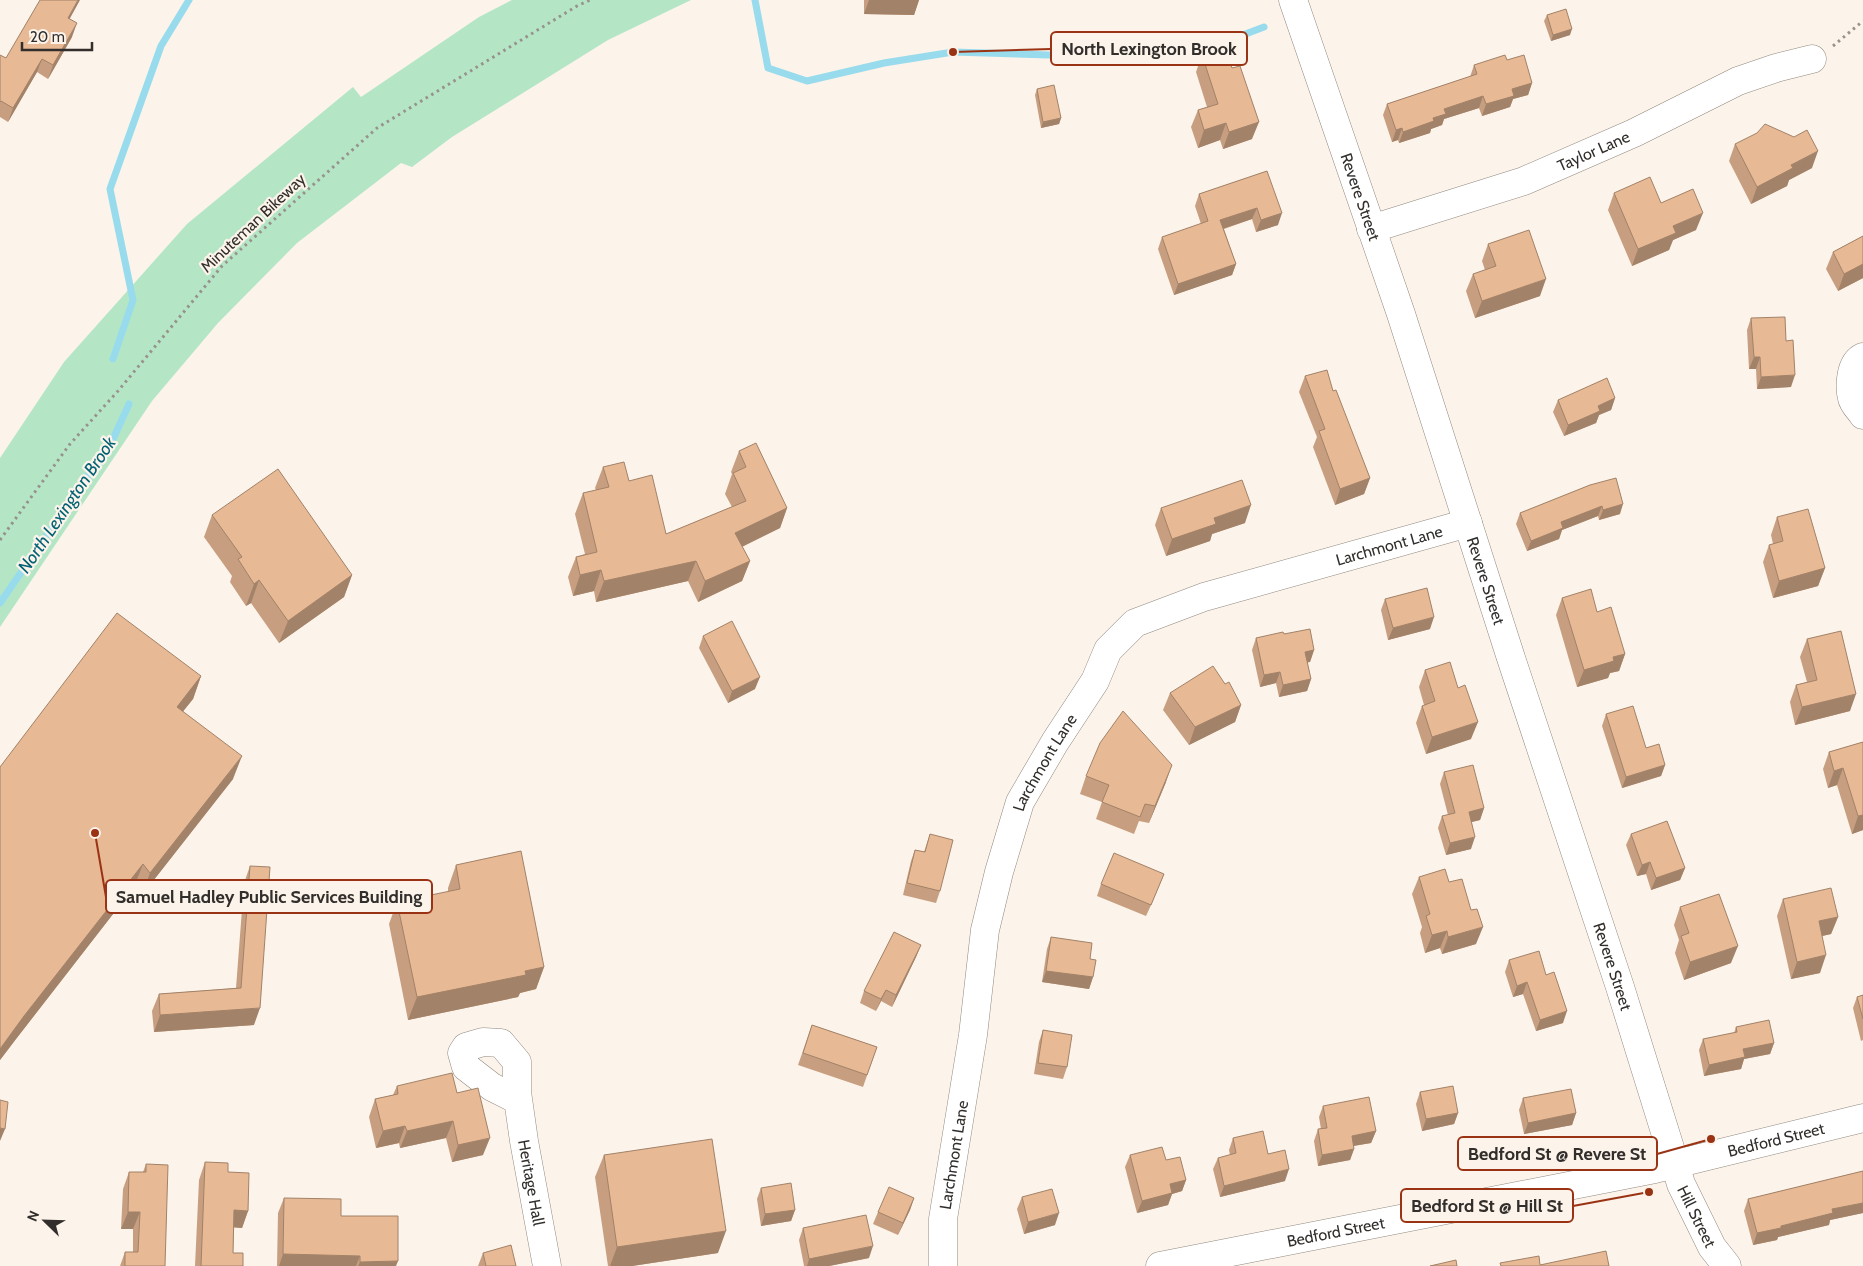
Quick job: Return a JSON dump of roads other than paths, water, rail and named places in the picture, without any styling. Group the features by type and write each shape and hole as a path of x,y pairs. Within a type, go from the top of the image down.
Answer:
{"street":[{"name":"Revere Street","path":"1293,0 1401,314 1510,655 1620,987 1674,1164"},
{"name":"Taylor Lane","path":"1371,229 1524,181 1634,133 1738,82 1776,68 1812,59"},
{"path":"1863,357 1859,358 1851,374 1852,399 1863,415"},
{"name":"Larchmont Lane","path":"943,1266 944,1210 973,1035 985,930 999,872 1020,802 1055,742 1095,681 1108,650 1135,623 1204,597 1468,523"},
{"name":"Heritage Hall","path":"518,1100 547,1266"},
{"name":"Bedford Street","path":"1160,1266 1246,1258 1674,1164 1863,1118"},
{"name":"Hill Street","path":"1674,1164 1681,1184 1712,1247 1727,1266"}],"waterway":[{"name":"North Lexington Brook","path":"113,359 133,300 110,189 161,46 189,0"},
{"name":"North Lexington Brook","path":"755,0 768,68 807,81 884,63 953,52 1185,57 1264,27"},
{"name":"North Lexington Brook","path":"0,603 113,439 129,404"}],"place":[{"name":"North Lexington Brook","path":"953,52"},
{"name":"Samuel Hadley Public Services Building","path":"95,833"},
{"name":"Bedford St @ Revere St","path":"1711,1139"},
{"name":"Bedford St @ Hill St","path":"1649,1192"}]}
